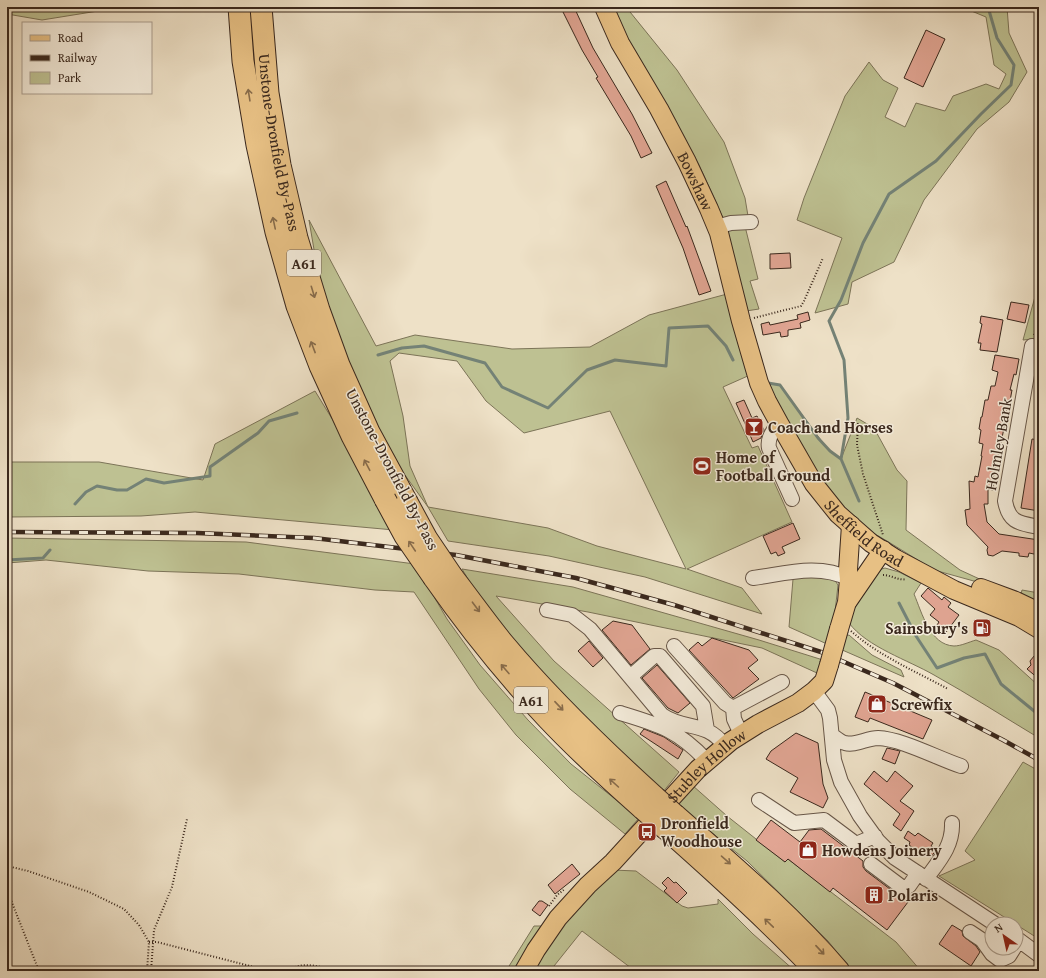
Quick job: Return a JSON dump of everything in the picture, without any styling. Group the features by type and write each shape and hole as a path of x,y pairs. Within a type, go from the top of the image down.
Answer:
{"highway":[{"name":"Unstone-Dronfield By-Pass","path":"239,7 243,61 257,145 276,232 297,306 320,366 352,436 405,536 562,709 614,760 649,803 671,822 744,876 802,930 839,971"},
{"name":"Unstone-Dronfield By-Pass","path":"261,7 268,93 280,165 297,238 319,310 339,365 369,432 427,539 443,577"},
{"name":"Unstone-Dronfield By-Pass","path":"671,822 732,888 816,971"}],"main road":[{"name":"Bowshaw","path":"604,7 620,43 659,109 687,162 716,227 755,368"},
{"name":"Sheffield Road","path":"755,368 767,401 814,484 835,510 851,525 877,547 900,562 926,574 954,590 1019,617 1039,629"},
{"name":"Stubley Hollow","path":"847,602 851,525"},
{"name":"Stubley Hollow","path":"849,579 858,561 877,547"},
{"name":"Stubley Hollow","path":"524,971 536,950 558,918 588,885 613,862 670,798 707,761 741,734 798,703 824,681 847,602 877,547"},
{"path":"926,574 953,577 1016,601 1039,612"}],"street":[{"path":"716,227 731,223 751,222"},
{"name":"Holmley Bank","path":"1032,346 1005,501 1009,515 1014,520 1039,527"},
{"path":"779,423 768,443 792,499"},
{"path":"753,578 815,570 840,574 849,579"},
{"path":"547,610 572,615 590,629 662,715 669,720 707,730 713,733 725,746"},
{"path":"674,646 725,703 733,708"},
{"path":"630,677 654,656 660,656 703,706 707,730"},
{"path":"733,708 782,682"},
{"path":"814,691 828,710 834,760 841,782 860,816 875,836 895,858 984,917"},
{"path":"733,708 734,719 741,734"},
{"path":"620,713 653,723 671,731 691,744 707,761"},
{"path":"832,735 844,743 853,744 866,739 886,739 915,748 961,766"},
{"path":"759,800 794,823 824,820 856,844 875,836"},
{"path":"871,864 903,888 909,886 922,876 942,856 949,844 952,834 952,823"},
{"path":"970,932 984,943"},
{"path":"1024,947 1039,955"},
{"path":"995,956 1000,960 1009,956"}],"path":[{"path":"741,321 801,306 823,258"},
{"path":"1032,346 1034,332 1039,317"},
{"path":"858,423 857,444 863,474 884,535 877,547"},
{"path":"840,625 866,644 948,689"},
{"path":"151,971 154,930 172,887 187,819"},
{"path":"7,866 28,871 89,892 124,909 139,925 149,942 147,971"},
{"path":"7,890 39,971"},
{"path":"149,942 157,942 269,971"},
{"path":"287,971 292,967 312,966 335,971"}],"green space":[{"path":"7,7 107,7 98,11 42,20 7,14"},
{"path":"611,7 626,7 677,70 724,142 745,198 748,216 743,218 758,279 750,281 759,309 746,311 723,218 699,165 616,19"},
{"path":"971,7 1007,7 1009,33 1027,72 1009,102 977,129 924,200 894,262 852,282 848,304 815,313 842,238 797,220 804,198 845,96 869,62 883,80 898,88 885,117 905,127 916,103 945,111 953,96 986,84 999,89 1006,74 994,65 986,17 969,10"},
{"path":"309,220 376,346 415,335 512,349 590,347 649,315 727,294 750,375 723,387 752,448 758,446 792,522 687,569 742,588 762,614 645,577 549,556 448,541 428,507 402,471 373,418 346,356 319,279","holes":["399,353 457,361 486,401 524,433 610,411 686,569 597,546 548,528 428,507 410,466 403,416 390,361"]},
{"path":"1036,293 1039,293 1039,335 1033,339 1023,340"},
{"path":"768,383 780,385 829,451 841,459 857,418 874,428 897,470 907,481 906,530 960,570 999,588 934,570 856,523 818,480"},
{"path":"315,391 334,422 359,470 394,530 195,512 141,516 7,517 7,462 99,462 203,480 215,444"},
{"path":"7,538 246,542 415,564 447,619 480,665 528,720 571,764 639,818 625,834 570,789 516,735 479,689 414,592 375,590 239,574 148,571 46,560 7,563"},
{"path":"885,568 899,572 921,583 914,594 928,627 939,640 954,646 976,640 999,650 1039,686 1039,738 924,669 877,646 857,632 849,623 850,613 875,571"},
{"path":"462,569 573,587 759,640 823,660 817,673 762,648 588,612 496,596 554,661 679,772 663,792 597,733 529,662 500,626"},
{"path":"800,574 834,579 838,585 835,612 827,644 789,627 793,579"},
{"path":"1022,590 1039,593 1039,607 1020,598"},
{"path":"849,635 872,655 901,670 904,677 840,649 845,636"},
{"path":"1023,762 1039,771 1039,939 1024,930 1024,916 1002,916 939,876 975,860 965,851"},
{"path":"692,785 727,816 785,862 788,859 896,942 921,971 852,971 828,941 747,861 676,804"},
{"path":"613,870 636,871 682,906 688,908 718,904 718,899 753,934 795,971 635,971 582,931 550,971 534,971 554,933"},
{"path":"534,926 542,926 517,971 506,971"}],"building":[{"path":"574,7 593,48 632,114 652,153 641,158 631,136 596,78 598,77 582,50 563,12"},
{"path":"926,30 945,39 923,87 904,78"},
{"path":"666,181 686,227 687,226 711,291 699,295 683,248 656,186"},
{"path":"790,253 791,268 770,269 770,254"},
{"path":"1011,302 1029,305 1025,323 1007,319"},
{"path":"808,312 810,320 800,323 801,328 788,330 788,336 781,337 780,332 763,335 761,324 769,322 770,325 798,319 797,315"},
{"path":"981,316 1003,320 997,352 980,350 981,343 978,343 982,324 980,323"},
{"path":"995,355 1019,359 1016,375 1014,374 1010,390 1012,390 1010,401 1008,400 1003,433 993,479 993,490 988,489 988,504 984,504 987,522 999,534 1039,540 1039,555 1029,553 1028,557 1019,556 1019,553 1002,551 993,556 988,555 988,547 967,525 965,510 970,509 969,481 974,482 975,476 978,477 982,456 983,444 979,443 981,417 985,400 988,400 991,386 995,386 998,372 992,370"},
{"name":"Coach and Horses","path":"744,400 752,418 757,416 764,430 761,438 753,442 736,403"},
{"path":"1032,439 1039,440 1039,476 1036,498 1039,499 1039,511 1021,508"},
{"path":"793,523 800,539 782,547 785,553 778,556 776,552 771,554 763,536"},
{"path":"928,588 942,600 944,597 951,603 948,607 959,615 944,635 935,628 939,622 930,615 935,609 921,596"},
{"path":"613,621 632,625 650,649 631,665 602,630"},
{"path":"712,638 749,650 758,660 748,668 759,679 733,698 689,650 698,642 702,646"},
{"path":"589,641 603,658 593,667 578,651"},
{"path":"1039,650 1039,679 1027,669 1031,665 1030,661"},
{"path":"657,665 690,703 678,713 668,708 642,678"},
{"name":"Screwfix","path":"865,692 932,720 923,739 870,718 868,722 855,717"},
{"path":"644,729 664,737 683,750 678,759 640,734"},
{"path":"796,733 818,743 823,784 828,798 823,808 790,792 798,778 766,759 771,751"},
{"path":"887,748 900,751 895,764 882,759"},
{"path":"874,771 887,782 895,771 913,786 900,801 914,811 901,831 893,825 900,814 864,784"},
{"path":"771,820 800,842 809,830 821,829 863,861 863,867 866,871 898,895 908,895 911,898 887,930 833,888 830,892 788,859 785,862 756,840"},
{"path":"908,831 915,836 918,833 933,843 931,846 936,850 931,857 927,854 925,856 909,845 910,842 904,838"},
{"path":"572,864 580,874 555,894 548,885"},
{"path":"668,877 674,883 676,882 687,893 677,903 664,891 667,888 662,883"},
{"path":"539,901 542,901 548,905 540,916 532,910"},
{"path":"952,925 962,931 963,936 976,946 980,952 971,966 939,944"}],"waterway":[{"path":"841,459 848,418 844,360 829,321 841,300 863,243 889,194 936,161 1011,85 1014,65 997,38 988,7"},
{"path":"378,355 402,348 424,346 485,363 502,387 548,408 587,370 615,360 666,366 669,328 708,326 726,346 733,360"},
{"path":"768,383 780,385 818,438 830,451 841,459 859,501"},
{"path":"75,504 86,492 97,486 117,490 127,490 146,479 164,483 210,476 210,467 258,433 269,421 297,413"},
{"path":"7,560 43,558 50,550"},
{"path":"899,603 916,636 937,668 964,658 985,654 1001,684 1039,715"}],"railway":[{"path":"7,532 197,533 314,538 456,555 576,578 674,605 821,652 893,683 1039,760"}],"place":[{"name":"Coach and Horses","path":"754,427"},
{"name":"Home of Football Ground","path":"702,466"},
{"name":"Sainsbury's","path":"982,628"},
{"name":"Screwfix","path":"877,704"},
{"name":"Dronfield Woodhouse","path":"647,832"},
{"name":"Howdens Joinery","path":"808,850"},
{"name":"Polaris","path":"874,895"}]}
